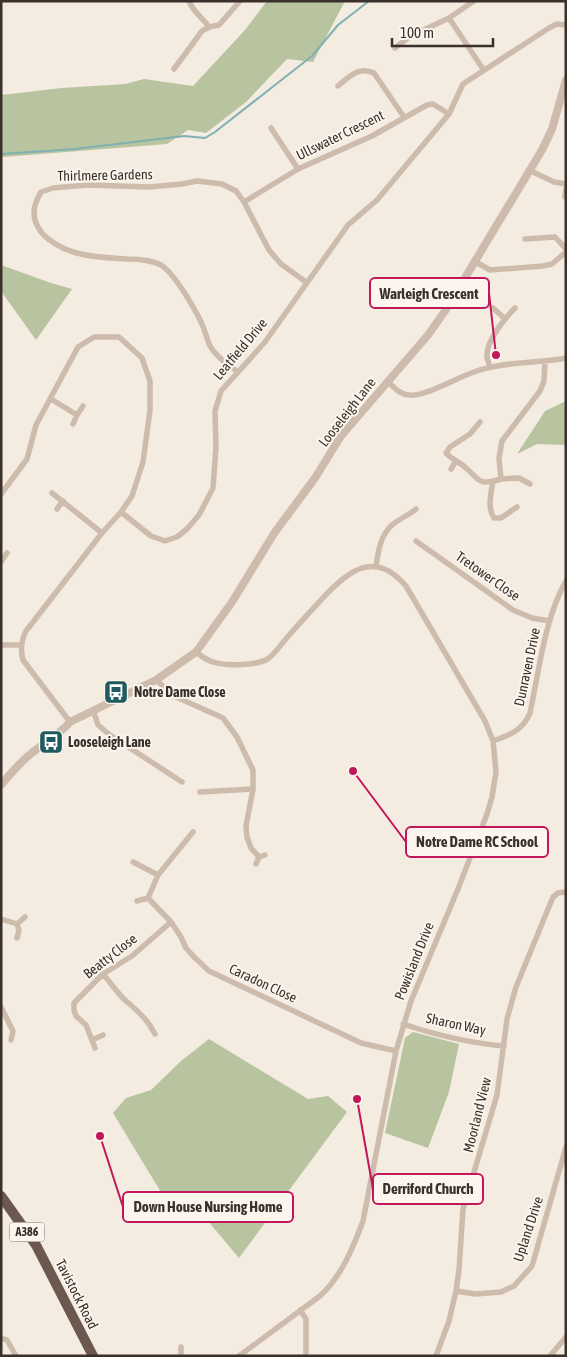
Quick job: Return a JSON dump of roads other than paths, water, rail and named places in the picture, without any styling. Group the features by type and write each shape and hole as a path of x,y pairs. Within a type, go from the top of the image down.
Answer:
{"highway":[{"name":"Tavistock Road","path":"1,1196 36,1245 93,1356"}],"street":[{"path":"189,1 192,8 209,27"},
{"path":"174,69 202,31 219,25 240,1"},
{"path":"395,48 410,37 449,18 474,1"},
{"path":"449,18 483,69"},
{"name":"Leatfield Drive","path":"121,512 151,536 165,541 177,537 199,515 213,488 216,447 215,411 221,391 265,342 348,225 378,200 449,114 464,84 483,69 549,28 557,24 566,25"},
{"path":"338,86 356,72 367,70 374,73 404,117"},
{"name":"Looseleigh Lane","path":"1,785 36,749 65,728 70,722 156,680 196,652 232,602 275,532 315,478 341,436 428,335 445,311 542,150 552,129 566,80"},
{"name":"Ullswater Crescent","path":"244,202 298,169 372,136 427,105 433,104 449,114"},
{"path":"271,128 298,169"},
{"path":"529,170 566,186 565,197"},
{"name":"Thirlmere Gardens","path":"238,372 219,358 210,347 190,301 170,274 160,265 142,260 95,257 68,252 40,232 34,220 34,211 36,200 41,192 53,188 88,186 149,187 197,181 222,184 236,191 244,202 269,250 281,264 306,282"},
{"path":"474,261 490,270 544,266 552,264 566,250 554,237 525,238"},
{"path":"493,308 504,318"},
{"path":"490,367 487,355 488,348 504,318 515,308"},
{"path":"1,494 27,459 36,425 78,347 94,337 120,337 142,358 150,381 149,419 143,462 132,496 26,631 21,645 23,660 70,722"},
{"path":"387,381 398,391 410,396 426,392 490,367 566,358"},
{"path":"501,479 499,458 502,441 540,391 544,381 545,361"},
{"path":"51,399 78,415"},
{"path":"73,424 83,406"},
{"path":"480,422 465,438 446,451 446,455 466,468 476,480 486,482 512,477 519,478 530,484"},
{"path":"451,469 456,461"},
{"path":"493,481 490,504 494,518 501,518 517,507"},
{"path":"52,493 102,533"},
{"path":"57,509 63,501"},
{"path":"196,652 205,658 221,664 254,663 269,658 340,580 350,572 358,569 376,567 378,549 383,536 392,525 416,509"},
{"name":"Tretower Close","path":"416,541 514,610 532,618 550,621"},
{"path":"1,562 7,553"},
{"name":"Powisland Drive","path":"239,1356 331,1286 356,1239 362,1221 396,1050 403,1024 410,1001 458,889 487,814 496,772 493,741 486,721 406,586 394,573 376,567"},
{"name":"Dunraven Drive","path":"493,741 508,736 526,723 530,713 550,621 559,592 566,581"},
{"path":"1,645 21,645"},
{"path":"156,680 174,696 223,718 237,737 253,770 253,789 246,826 251,848 262,856 256,864"},
{"path":"93,710 98,725 110,735 182,782"},
{"path":"200,792 253,789"},
{"path":"137,901 148,898 158,875 192,832"},
{"path":"133,862 158,875"},
{"name":"Moorland View","path":"436,1356 449,1321 456,1291 463,1209 494,1110 507,1019 516,987 553,897 558,893 566,892"},
{"name":"Caradon Close","path":"148,898 171,922 194,958 209,971 360,1043 396,1050"},
{"path":"17,924 25,917"},
{"path":"1,919 17,924"},
{"name":"Beatty Close","path":"95,1048 86,1026 76,1016 74,1003 103,974 132,956 171,922"},
{"path":"17,924 19,930 17,938"},
{"path":"103,974 150,1024 155,1034"},
{"path":"1,1007 12,1031 11,1040"},
{"name":"Sharon Way","path":"403,1024 432,1034 504,1046"},
{"path":"92,1040 103,1036"},
{"name":"Upland Drive","path":"456,1291 475,1294 501,1292 514,1286 532,1266 566,1147"},
{"path":"300,1310 306,1319 306,1356"},
{"path":"550,1356 566,1337"},
{"path":"1,1338 7,1340 16,1356"},
{"path":"181,1347 182,1356"}],"waterway":[{"path":"1,154 75,149 184,136 205,138 312,56 338,25 369,1"}],"place":[{"name":"Warleigh Crescent","path":"496,355"},
{"name":"Notre Dame Close","path":"116,692"},
{"name":"Looseleigh Lane","path":"51,742"},
{"name":"Notre Dame RC School","path":"353,771"},
{"name":"Derriford Church","path":"357,1099"},
{"name":"Down House Nursing Home","path":"100,1136"}]}
